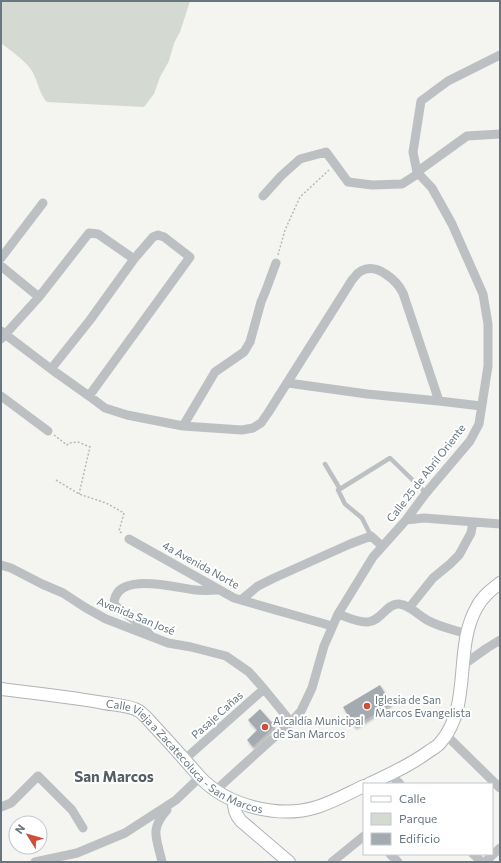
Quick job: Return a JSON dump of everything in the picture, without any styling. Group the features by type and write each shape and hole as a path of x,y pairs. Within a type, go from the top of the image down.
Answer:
{"main road":[{"path":"371,783 406,768 439,744 446,734 453,721 456,710 467,634 476,607 488,593 500,583"},
{"name":"Calle Vieja a Zacatecoluca - San Marcos","path":"1,689 126,706 139,711 185,759 200,777 216,790 234,801 277,812 295,812 317,807 363,786"},
{"path":"234,801 237,816 241,821 288,861"}],"street":[{"path":"417,172 413,152 421,101 448,81 500,55"},
{"path":"264,196 281,176 300,160 326,152 348,182 372,185 402,184 467,136 500,134"},
{"name":"Calle 25 de Abril Oriente","path":"216,790 291,722 301,711 312,688 324,646 332,626 373,557 406,520 470,441 479,424 488,366 488,324 483,294 452,224 432,188 417,172"},
{"path":"1,258 42,203"},
{"path":"134,259 98,234 89,233 39,297 2,335 104,408 127,415 183,426 242,430 253,428 261,423 288,383 352,280 362,270 376,270 391,277 404,293 440,401"},
{"path":"51,369 90,320 134,259 153,237 158,235 164,237 190,257 89,396"},
{"path":"183,426 215,372 244,352 250,342 261,302 276,263"},
{"path":"1,266 39,297"},
{"path":"288,383 367,394 481,406"},
{"path":"1,396 48,431"},
{"path":"406,520 424,518 500,524"},
{"path":"409,608 433,578 459,555 470,533 473,522"},
{"path":"241,600 258,586 350,544 371,536 382,546"},
{"name":"4a Avenida Norte","path":"129,539 218,590 241,600 332,626"},
{"name":"Avenida San José","path":"1,565 11,568 63,593 86,608 106,618 168,643 226,656 248,672 291,722"},
{"path":"151,636 146,628 114,604 114,599 117,593 125,587 133,584 144,583 198,590 218,590"},
{"path":"338,614 366,622 373,621 396,604 400,604 409,608 428,621 467,634"},
{"path":"463,665 500,640"},
{"name":"Pasaje Cañas","path":"185,759 264,689"},
{"path":"446,734 500,788"},
{"path":"390,774 399,783"},
{"path":"1,807 11,803 38,776 72,810 83,828"},
{"path":"162,862 155,830 159,818 200,777"},
{"path":"35,862 77,853 125,834 176,800"},
{"path":"332,862 363,837"},
{"path":"486,862 500,848"},
{"path":"474,855 482,862"}],"lane":[{"path":"340,489 390,458 426,494"},
{"path":"325,464 340,489 338,490 345,504 362,518 371,536"}],"path":[{"path":"276,263 285,230 300,197 335,164"},
{"path":"48,431 67,445 69,443 78,442 90,447 79,494"},
{"path":"56,480 79,494 106,503 124,513 119,531 129,539"}],"green space":[{"path":"1,1 190,1 180,32 174,43 169,61 160,77 154,94 144,107 47,102 42,95 34,75 26,63 1,43"}],"building":[{"name":"Iglesia de San Marcos Evangelista","path":"380,685 391,704 355,727 343,707"},
{"name":"Alcaldía Municipal de San Marcos","path":"260,709 275,726 253,747 247,740 257,730 248,720"}],"place":[{"name":"Iglesia de San Marcos Evangelista","path":"367,706"},
{"name":"Alcaldía Municipal de San Marcos","path":"265,727"}],"district":[{"name":"San Marcos","path":"114,777"}]}
